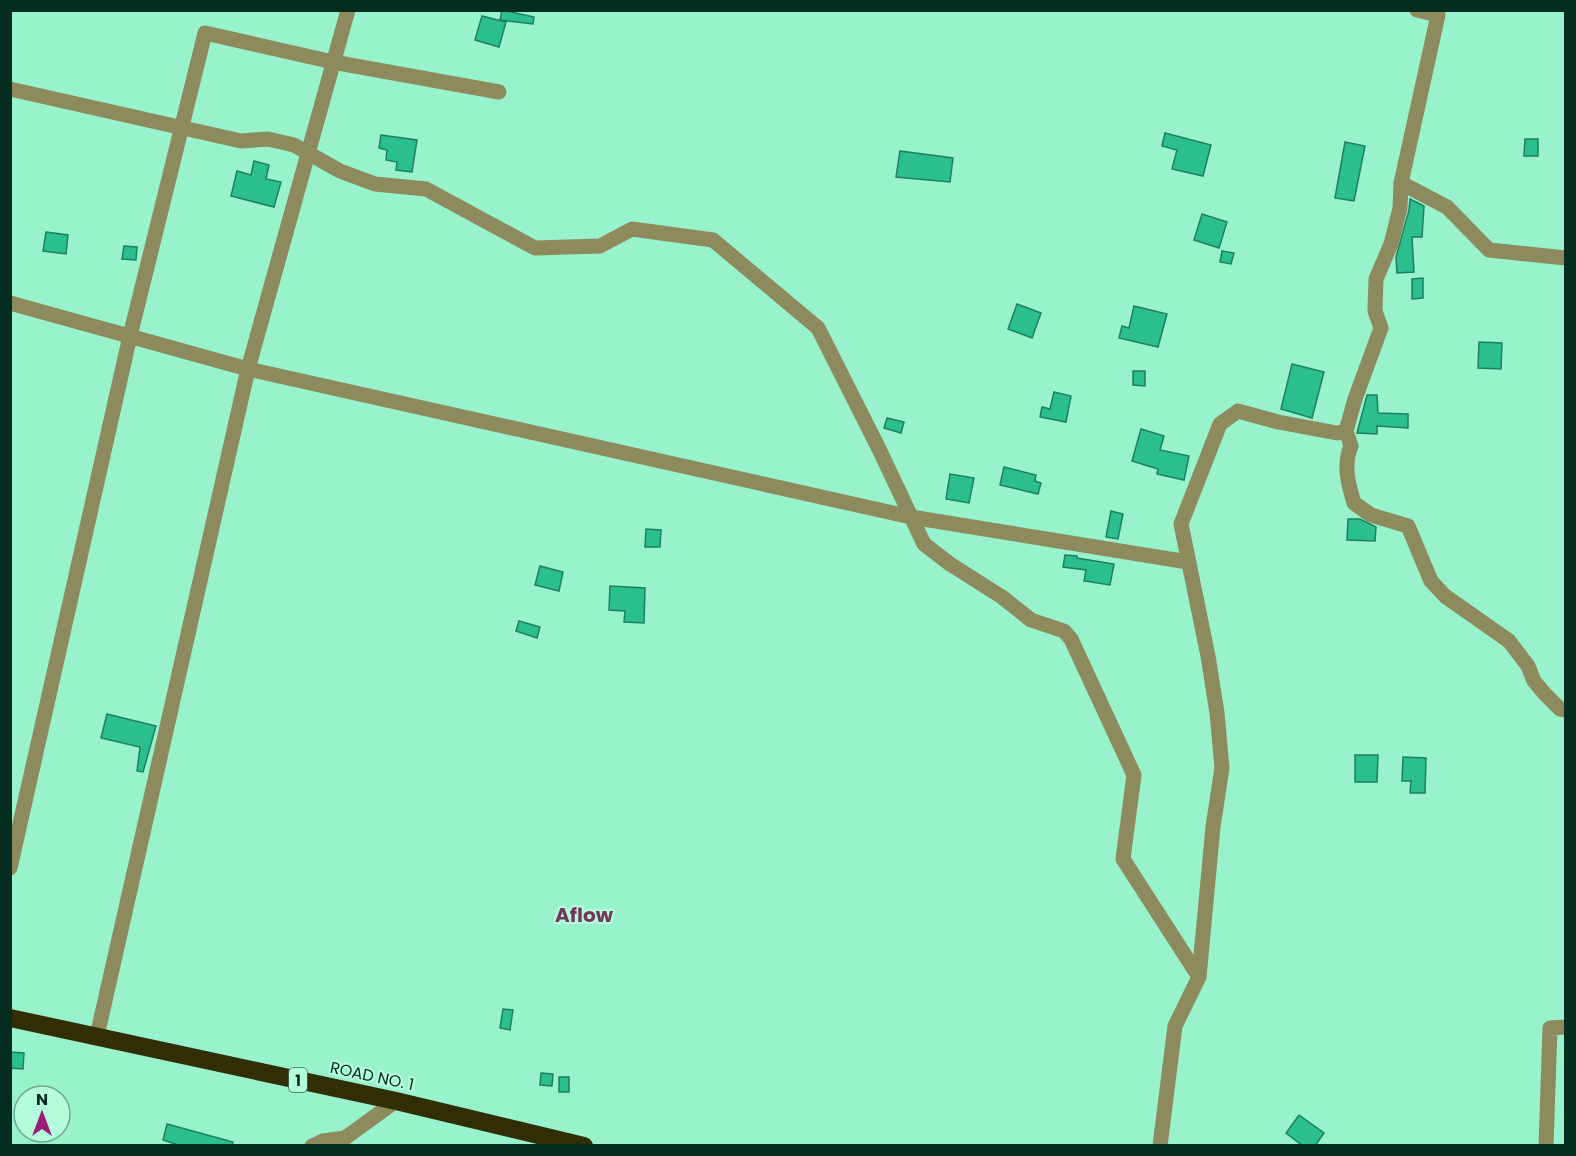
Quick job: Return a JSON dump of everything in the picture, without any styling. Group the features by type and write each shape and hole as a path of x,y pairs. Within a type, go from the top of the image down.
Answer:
{"highway":[{"name":"ROAD NO. 1","path":"10,1018 396,1101 584,1146"}],"street":[{"path":"97,1036 248,369 348,10"},
{"path":"1416,10 1438,15 1401,183 1400,208 1391,244 1376,279 1376,311 1381,328 1346,431 1351,446 1346,457 1347,476 1354,503 1371,515 1408,526 1431,581 1445,596 1509,641 1528,666 1534,681 1560,709 1566,710"},
{"path":"10,868 130,336 205,33 333,62 500,92"},
{"path":"10,88 241,141 268,139 294,145 340,171 375,184 426,189 535,248 600,246 632,229 713,240 818,328 924,544 1032,620 1064,631 1071,639 1134,775 1124,860 1199,977"},
{"path":"1401,183 1447,207 1489,250 1566,258"},
{"path":"10,303 248,369 911,517 1188,562"},
{"path":"1160,1146 1175,1026 1199,977 1213,827 1222,768 1217,713 1208,657 1181,524 1220,424 1238,411 1278,422 1337,433 1346,431"},
{"path":"1546,1146 1550,1028 1566,1028"},
{"path":"312,1146 323,1141 345,1138 396,1101"}],"building":[{"path":"502,10 534,17 533,24 500,20"},
{"path":"482,16 506,22 499,47 475,40"},
{"path":"1165,133 1211,145 1203,176 1172,169 1177,150 1162,146"},
{"path":"381,135 417,140 412,172 396,170 397,162 386,160 387,150 379,148"},
{"path":"1525,139 1538,139 1538,156 1524,156"},
{"path":"1345,142 1365,146 1354,201 1335,198"},
{"path":"900,151 953,158 950,182 896,177"},
{"path":"254,161 269,165 266,179 281,182 274,207 231,196 237,171 251,175"},
{"path":"1410,199 1424,206 1422,237 1412,237 1414,272 1397,273 1396,257"},
{"path":"1202,214 1227,222 1219,248 1194,240"},
{"path":"46,232 68,235 66,254 43,251"},
{"path":"124,246 137,247 136,260 122,259"},
{"path":"1222,251 1234,253 1231,264 1220,262"},
{"path":"1423,278 1423,298 1412,299 1412,279"},
{"path":"1017,304 1041,313 1032,338 1008,329"},
{"path":"1134,306 1167,314 1158,347 1119,338 1122,326 1129,328"},
{"path":"1479,342 1502,343 1501,369 1478,368"},
{"path":"1292,364 1324,372 1312,418 1281,409"},
{"path":"1133,371 1145,371 1145,386 1133,385"},
{"path":"1054,392 1071,396 1066,422 1040,417 1042,407 1050,409"},
{"path":"1367,395 1377,395 1378,413 1408,414 1408,428 1377,426 1377,434 1357,433"},
{"path":"887,418 904,422 901,433 884,428"},
{"path":"1141,429 1164,436 1160,450 1189,456 1184,480 1157,474 1158,469 1132,461"},
{"path":"1004,467 1036,475 1035,481 1041,483 1038,494 1000,485"},
{"path":"950,474 974,478 969,503 946,499"},
{"path":"1111,511 1123,514 1118,539 1106,537"},
{"path":"1348,519 1360,519 1376,527 1375,541 1347,540"},
{"path":"646,529 661,530 660,547 645,547"},
{"path":"1065,555 1114,564 1110,585 1084,581 1086,570 1063,567"},
{"path":"540,566 563,572 559,591 535,585"},
{"path":"610,586 645,588 644,623 624,622 625,611 609,610"},
{"path":"519,621 540,627 537,638 516,631"},
{"path":"107,714 156,726 143,772 137,771 140,747 101,738"},
{"path":"1355,755 1378,755 1377,782 1355,782"},
{"path":"1403,757 1426,758 1425,793 1410,793 1411,781 1402,781"},
{"path":"503,1009 513,1010 510,1030 500,1028"},
{"path":"10,1052 24,1053 23,1069 10,1068"},
{"path":"541,1073 553,1074 552,1086 540,1085"},
{"path":"559,1077 569,1077 569,1092 559,1092"},
{"path":"1299,1115 1324,1133 1315,1146 1303,1146 1286,1133"},
{"path":"167,1124 233,1142 232,1146 181,1146 163,1140"}],"district":[{"name":"Aflow","path":"584,915"}]}
